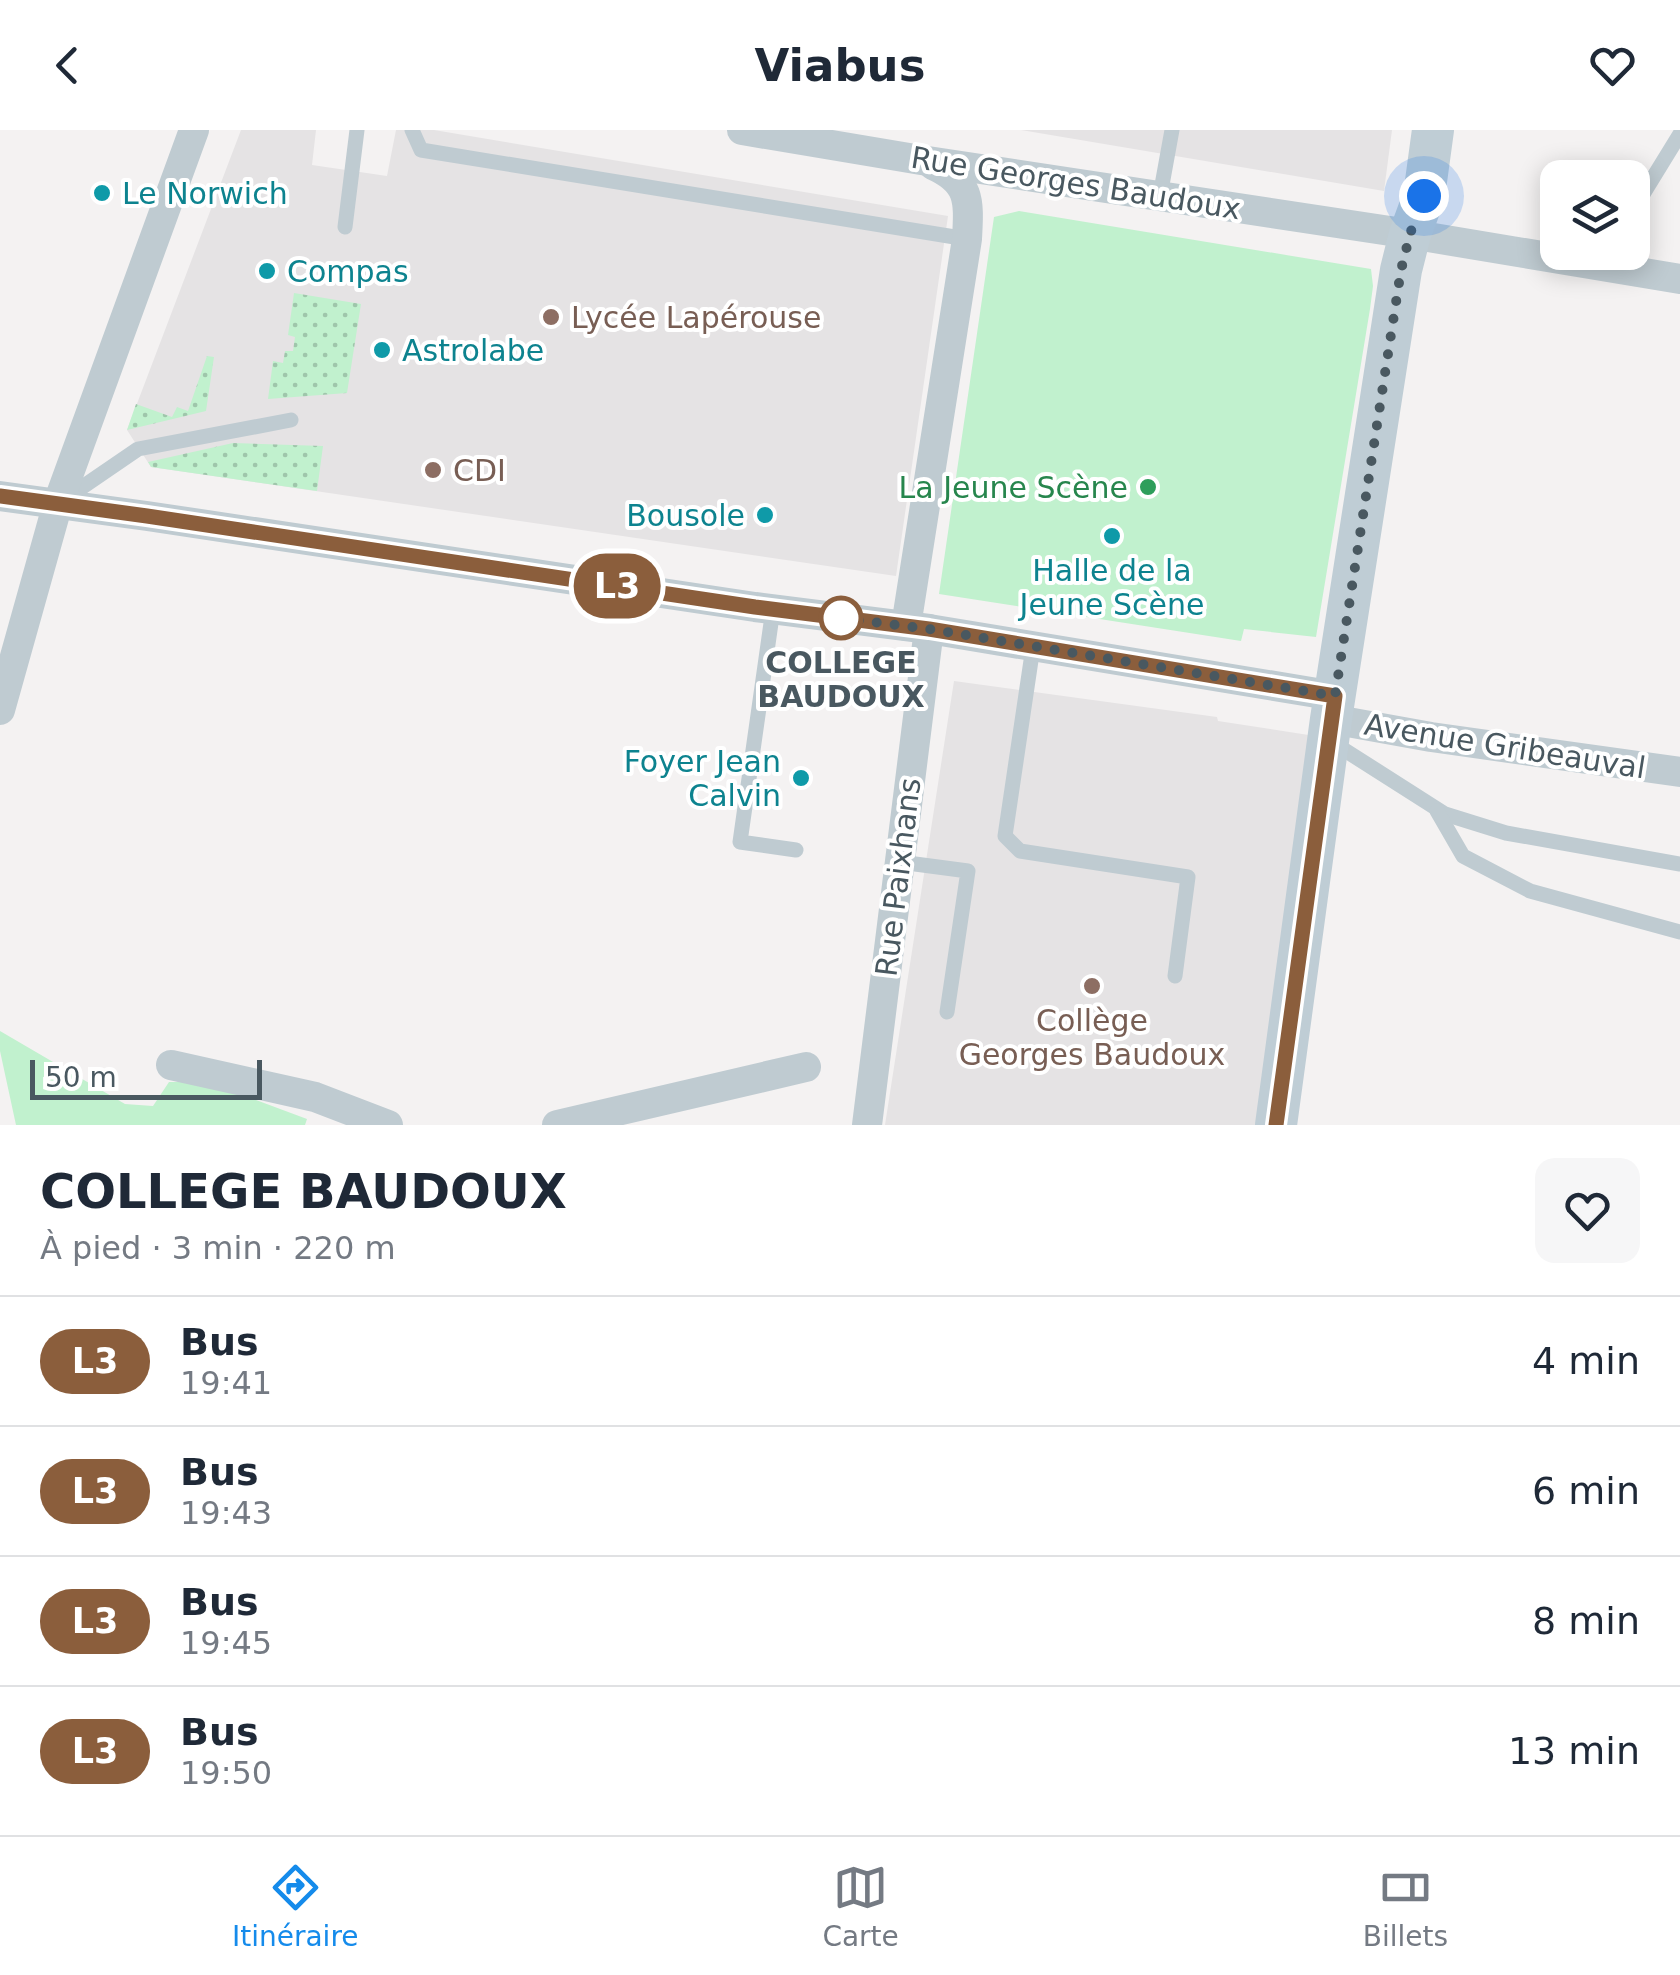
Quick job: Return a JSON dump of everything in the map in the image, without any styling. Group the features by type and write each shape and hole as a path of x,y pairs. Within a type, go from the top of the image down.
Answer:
{"street":[{"path":"0,710 58,503 194,130"},
{"name":"Rue Georges Baudoux","path":"742,130 776,132 921,160 1160,196 1406,252"},
{"path":"1276,1125 1332,718 1406,252 1424,196 1434,130"},
{"name":"Rue Paixhans","path":"867,1125 900,862 917,628 968,239 964,188 949,172 921,160"},
{"name":"Rue Georges Baudoux","path":"968,239 981,212 1000,188 1031,188 1389,246 1406,252"},
{"path":"1406,252 1540,257"},
{"path":"1645,270 1680,280"},
{"name":"Avenue Gribeauval","path":"0,496 1033,646 1332,718 1431,737 1680,772"},
{"path":"171,1065 315,1098 388,1125"},
{"path":"557,1125 806,1067"}],"lane":[{"path":"345,227 356,130"},
{"path":"412,130 420,150 968,239"},
{"path":"1160,196 1172,130"},
{"path":"1650,183 1680,134"},
{"path":"58,503 138,449 291,420"},
{"path":"774,609 740,842 796,850"},
{"path":"1033,646 1005,836 1020,851 1188,878 1175,976"},
{"path":"1332,718 1445,814 1506,834 1680,864"},
{"path":"1435,807 1463,856 1530,891 1680,932"},
{"path":"900,862 968,871 947,1012"}],"shaded area":[{"name":"Lycée Lapérouse","path":"241,130 316,130 312,165 387,176 396,130 434,130 948,216 896,576 151,467 127,430"},
{"path":"1021,130 1392,130 1384,191"},
{"name":"Collège Georges Baudoux","path":"954,681 1217,717 1218,721 1315,736 1256,1125 885,1125"}],"green space":[{"name":"La Jeune Scène","path":"1019,211 1371,269 1370,309 1316,637 1244,629 1241,641 939,594 994,217"},
{"path":"294,293 361,304 347,393 268,399 273,361 283,363 285,351 293,351 295,337 288,335"},
{"path":"207,356 214,357 206,411 127,430 136,404 172,417 177,407 188,411"},
{"path":"233,443 323,446 317,491 151,467 148,462"},
{"path":"0,1031 125,1104 153,1106 169,1082 208,1082 307,1119 305,1125 16,1125 0,1051"}],"bus line":[{"name":"L3","path":"0,496 929,629 1335,696 1276,1125"}],"place":[{"name":"Le Norwich","path":"102,193"},
{"name":"Compas","path":"267,271"},
{"name":"Lycée Lapérouse","path":"551,317"},
{"name":"Astrolabe","path":"382,350"},
{"name":"CDI","path":"433,470"},
{"name":"La Jeune Scène","path":"1148,487"},
{"name":"Bousole","path":"765,515"},
{"name":"Halle de la Jeune Scène","path":"1112,536"},
{"name":"COLLEGE BAUDOUX","path":"841,618"},
{"name":"Foyer Jean Calvin","path":"801,778"},
{"name":"Collège Georges Baudoux","path":"1092,986"}],"route":[{"path":"841,618 1335,696 1401,270 1424,196"}]}
